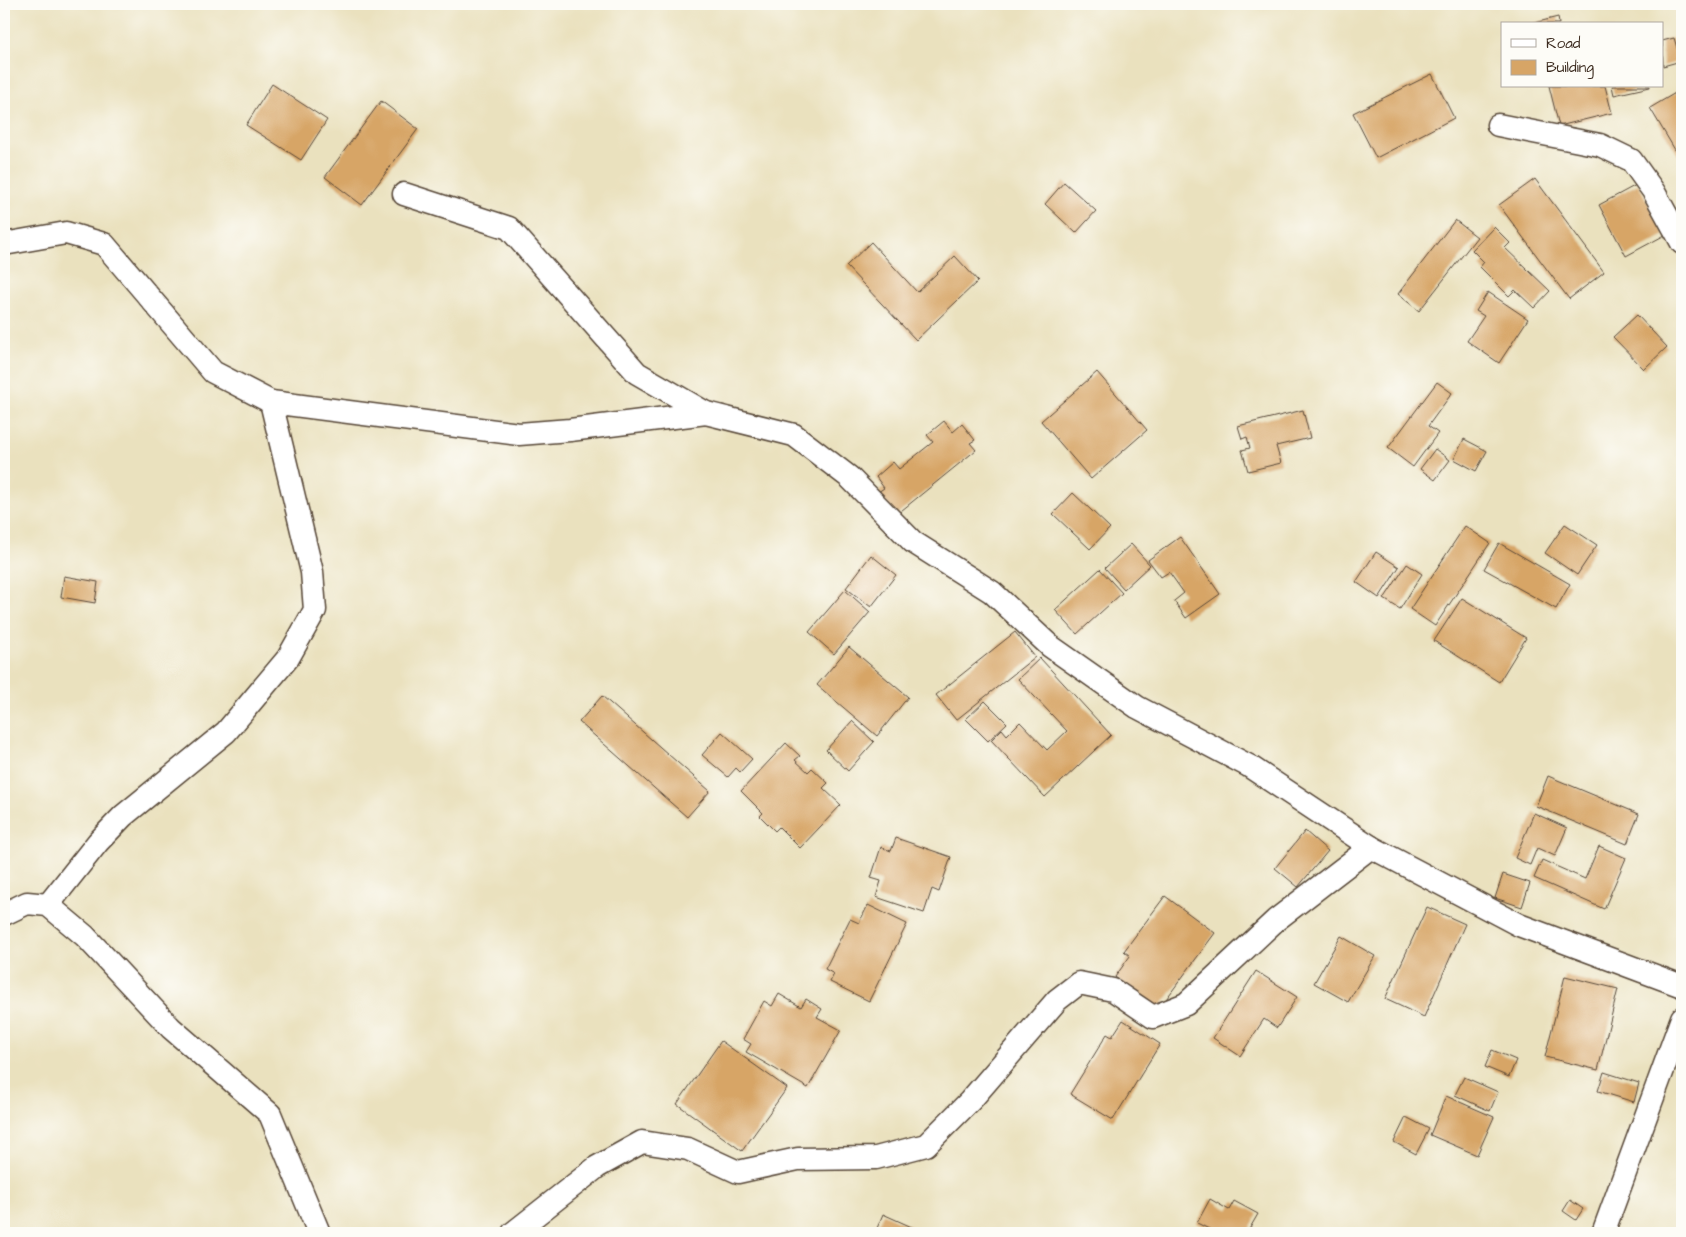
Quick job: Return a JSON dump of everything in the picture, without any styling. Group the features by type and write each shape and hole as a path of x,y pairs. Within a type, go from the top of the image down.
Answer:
{"street":[{"path":"1498,125 1600,145 1631,160 1654,192 1682,243"},
{"path":"404,194 509,228 637,373 706,413 794,435 849,477 913,542 992,592 1050,646 1136,707 1249,766 1371,847 1519,925 1682,986"},
{"path":"4,244 66,233 104,244 213,372 271,402 519,434 570,430 706,413"},
{"path":"48,905 98,842 123,816 226,732 288,658 315,610 312,572 271,402"},
{"path":"512,1233 597,1167 642,1142 688,1149 738,1172 798,1159 876,1158 926,1145 970,1101 1057,1000 1080,982 1113,990 1153,1017 1186,1004 1276,920 1371,847"},
{"path":"4,914 26,903 48,905 85,936 171,1028 270,1114 319,1233"},
{"path":"1603,1233 1682,1018"}],"building":[{"path":"1558,17 1559,22 1538,22"},
{"path":"1674,38 1681,61 1664,66 1664,40"},
{"path":"1432,74 1454,118 1376,158 1353,113"},
{"path":"272,84 327,120 301,160 246,125"},
{"path":"1550,88 1606,88 1612,113 1559,126"},
{"path":"1612,88 1646,88 1614,95"},
{"path":"1682,89 1682,160 1681,160 1650,108"},
{"path":"381,101 418,129 362,205 325,177"},
{"path":"1535,179 1604,272 1569,299 1499,205"},
{"path":"1064,182 1096,211 1076,233 1045,204"},
{"path":"1638,184 1665,235 1626,256 1599,205"},
{"path":"1455,220 1477,237 1419,311 1398,294"},
{"path":"1494,227 1510,243 1505,248 1550,291 1534,308 1515,290 1509,296 1480,267 1484,262 1472,250"},
{"path":"871,242 917,292 955,256 978,281 916,340 846,266"},
{"path":"1488,292 1528,319 1499,363 1467,341 1484,316 1476,311"},
{"path":"1637,315 1667,347 1644,369 1613,337"},
{"path":"1097,372 1147,430 1091,479 1041,421"},
{"path":"1437,382 1452,393 1428,426 1438,433 1413,467 1388,448"},
{"path":"1303,410 1310,438 1276,446 1281,463 1248,471 1242,450 1250,448 1247,437 1242,439 1238,426"},
{"path":"944,421 953,432 962,424 975,440 970,443 976,450 896,515 878,492 884,488 876,477 893,462 899,469 933,442 927,435"},
{"path":"1464,439 1487,451 1476,471 1454,459"},
{"path":"1435,449 1450,460 1435,480 1420,469"},
{"path":"1073,493 1110,528 1090,549 1053,514"},
{"path":"1565,524 1597,545 1577,575 1545,553"},
{"path":"1465,526 1490,543 1435,626 1410,609"},
{"path":"1180,537 1220,594 1186,618 1174,601 1184,593 1169,572 1161,577 1148,560"},
{"path":"1499,543 1570,584 1556,609 1484,569"},
{"path":"1131,544 1150,565 1124,589 1105,568"},
{"path":"1376,552 1399,567 1379,598 1356,582"},
{"path":"871,555 896,575 871,607 846,588"},
{"path":"1407,564 1422,574 1400,609 1384,599"},
{"path":"1100,569 1122,593 1077,634 1055,610"},
{"path":"64,576 98,582 95,603 61,597"},
{"path":"845,590 870,612 834,654 809,632"},
{"path":"1462,598 1526,638 1499,682 1434,641"},
{"path":"1015,632 1035,657 956,720 936,695"},
{"path":"849,647 908,697 877,736 817,685"},
{"path":"1040,658 1111,735 1045,797 991,740 1002,729 1007,735 1020,722 1047,750 1067,731 1018,679"},
{"path":"602,696 710,791 687,817 579,722"},
{"path":"985,701 1007,723 988,741 966,719"},
{"path":"852,721 874,742 848,771 826,750"},
{"path":"722,732 752,759 740,772 736,768 728,777 702,755"},
{"path":"786,743 800,756 795,760 808,772 812,768 828,783 823,788 841,805 800,848 779,827 775,831 760,816 763,813 741,791"},
{"path":"1548,776 1639,814 1627,844 1536,806"},
{"path":"1534,813 1567,828 1555,856 1537,848 1530,865 1515,858"},
{"path":"1305,831 1328,851 1298,887 1275,868"},
{"path":"896,838 951,857 939,892 932,889 924,913 876,897 881,881 871,878 881,847 891,851"},
{"path":"1599,846 1626,858 1604,909 1534,878 1542,860 1585,879"},
{"path":"1503,874 1530,883 1522,907 1495,898"},
{"path":"1165,896 1215,933 1158,1010 1115,977 1130,956 1124,951"},
{"path":"868,905 907,924 869,1001 830,982 834,974 825,969 850,919 859,923"},
{"path":"1427,907 1465,924 1424,1017 1385,999"},
{"path":"1341,936 1375,956 1348,1002 1314,983"},
{"path":"1256,971 1297,997 1277,1028 1264,1019 1240,1056 1213,1038"},
{"path":"1565,976 1618,989 1598,1070 1545,1057"},
{"path":"779,994 801,1007 806,999 822,1009 817,1017 841,1030 808,1088 746,1052 751,1044 743,1039 764,1001 772,1006"},
{"path":"1123,1020 1160,1044 1113,1120 1070,1094 1107,1034 1112,1037"},
{"path":"721,1041 787,1088 742,1151 677,1104"},
{"path":"1492,1050 1516,1060 1509,1077 1485,1067"},
{"path":"1604,1072 1639,1083 1634,1102 1598,1091"},
{"path":"1464,1077 1498,1092 1490,1111 1455,1095"},
{"path":"1446,1096 1494,1117 1477,1155 1430,1135"},
{"path":"1406,1117 1429,1129 1416,1154 1394,1142"},
{"path":"1210,1199 1229,1210 1234,1201 1258,1214 1247,1233 1217,1233 1197,1223"},
{"path":"1570,1200 1583,1209 1576,1220 1563,1211"},
{"path":"883,1214 925,1233 875,1233"}]}
